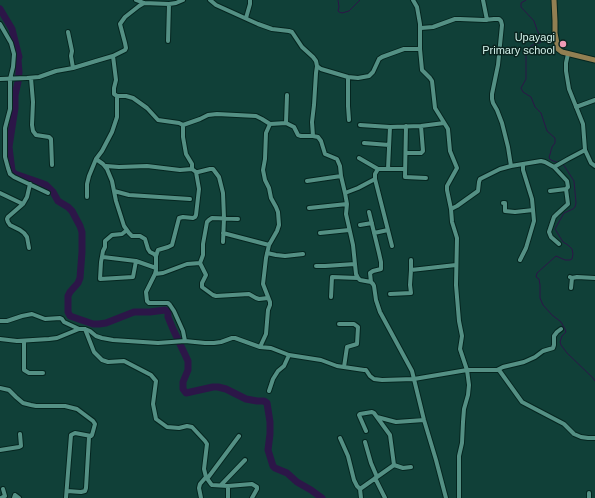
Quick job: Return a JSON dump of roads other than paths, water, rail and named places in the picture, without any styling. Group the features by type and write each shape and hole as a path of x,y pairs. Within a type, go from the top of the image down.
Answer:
{"main road":[{"path":"554,0 555,33 558,49 568,54 595,60"}],"street":[{"path":"136,0 144,3 168,4 183,0"},
{"path":"210,0 216,5 266,27 292,32 302,47 314,58 321,69 348,77 358,78 369,76 373,72 379,59 382,57 404,49 420,49"},
{"path":"246,18 250,0"},
{"path":"413,0 417,7 420,28 422,70 432,81 435,108 448,129 450,150 457,168 447,186 447,194 457,241 456,285 459,321 462,336 460,349 467,370 468,385 468,395 464,409 462,443 459,456 459,498"},
{"path":"483,0 487,20"},
{"path":"0,79 39,77 113,56 125,50 126,48 120,23 125,17 144,3"},
{"path":"168,4 168,41"},
{"path":"420,28 433,27 455,19 499,19 501,21 502,26 498,65 492,98 502,123 511,166"},
{"path":"0,24 14,54 10,109 6,128 5,157 10,174 48,193"},
{"path":"68,32 72,51 71,56 73,68"},
{"path":"568,54 566,63 567,81 583,124 585,150 591,163 595,166"},
{"path":"87,197 89,176 96,159 102,152 117,117 117,96 114,94 116,80 113,56"},
{"path":"313,136 312,122 316,73 318,66"},
{"path":"348,77 349,120"},
{"path":"29,78 34,102 32,125 33,131 36,135 49,137 51,139 52,165"},
{"path":"286,123 287,95"},
{"path":"117,96 133,98 147,108 158,120 175,122 183,125 208,115 256,116 262,118 270,124 286,123 294,127 298,135 319,138 325,154 337,159 340,166 347,204 346,214 358,278"},
{"path":"576,107 595,100"},
{"path":"360,125 390,127 421,126 444,123"},
{"path":"260,347 266,334 268,310 270,305 264,288 263,279 267,253 269,245 279,225 278,212 271,198 263,170 266,134 270,124"},
{"path":"183,125 183,137 186,154 192,164 200,189 196,215 193,218 179,218 172,245 158,250 156,256 155,274 146,292 147,301 149,303 168,303 170,305 183,331 185,341"},
{"path":"406,126 405,177 426,178"},
{"path":"406,153 421,153 423,151 421,126"},
{"path":"388,169 390,127"},
{"path":"364,143 389,145"},
{"path":"554,167 585,150"},
{"path":"359,158 378,170 405,169"},
{"path":"96,159 106,166 147,166 198,172 213,169 217,174 223,193 223,242"},
{"path":"450,209 477,193 479,189 479,180 500,169 541,161 545,162 554,167 567,181 568,187 566,189 568,204 554,218 549,232 551,237 559,244"},
{"path":"520,260 525,251 534,225 532,199 523,170 523,164"},
{"path":"106,166 112,181 124,226 132,236 140,236 145,239 148,249 156,256"},
{"path":"378,170 375,174 375,179 392,246"},
{"path":"307,181 341,176"},
{"path":"345,193 375,179"},
{"path":"29,248 27,237 24,233 10,225 7,219 23,204 30,184"},
{"path":"550,191 566,189"},
{"path":"114,191 129,195 190,199"},
{"path":"0,193 23,204"},
{"path":"502,202 505,203 505,211 514,212 533,210"},
{"path":"309,208 347,204"},
{"path":"369,212 379,252 381,269 370,273 371,282 374,286 380,312 410,366 446,498"},
{"path":"238,219 212,218 207,222 203,244 203,255 200,263 206,275 202,283 202,287 213,295 249,294 259,299 268,298"},
{"path":"360,225 372,223"},
{"path":"127,230 122,234 112,235 105,241 101,280 133,277 136,260"},
{"path":"320,233 350,230"},
{"path":"374,233 388,230"},
{"path":"223,233 269,245"},
{"path":"267,253 285,256 303,254"},
{"path":"103,257 136,260 156,268"},
{"path":"390,294 411,293 411,260"},
{"path":"155,274 163,273 187,264 200,263"},
{"path":"316,266 355,264"},
{"path":"411,270 456,265"},
{"path":"331,297 332,277 358,278 362,281 371,282"},
{"path":"571,288 571,277 595,278"},
{"path":"0,321 7,321 32,314 45,319 60,318 64,322 79,329"},
{"path":"339,324 354,324 358,327 357,344 347,347 344,367"},
{"path":"0,339 24,341 57,338 79,329 85,329 96,336 113,340 158,343 185,341 214,343 232,338 260,347 271,348 289,355 321,360 333,365 366,370 372,378 377,380 414,379 467,370 499,370 524,362 553,348 554,336 561,329"},
{"path":"85,329 88,340 94,352 102,360 108,362 124,361 150,375 156,381 153,404 156,419 167,427 192,427 205,441 207,444 204,469 206,478 212,485 228,486 252,484 257,487 252,498"},
{"path":"24,341 24,370 29,373 43,373"},
{"path":"269,391 273,379 278,371 284,366 289,355"},
{"path":"499,370 522,402 564,424 574,434 581,437 595,438"},
{"path":"0,388 9,390 23,403 30,405 65,406 77,409 95,424 92,435 89,437 85,491 67,491"},
{"path":"366,431 359,417 360,414 372,412 390,435 394,465"},
{"path":"377,417 396,422 424,420"},
{"path":"66,498 71,435 75,433 89,437"},
{"path":"0,450 21,446 20,434"},
{"path":"201,498 199,488 200,484 239,436"},
{"path":"340,438 348,456 354,480 360,489 361,498"},
{"path":"365,442 370,464 385,498"},
{"path":"221,486 245,460"},
{"path":"394,465 403,468 411,467"},
{"path":"360,489 394,465"},
{"path":"228,486 228,498"},
{"path":"3,489 4,497"},
{"path":"589,493 589,498"},
{"path":"14,498 15,495 19,498"}],"waterway":[{"path":"338,0 338,11 342,13 349,11 360,0"},
{"path":"526,0 521,3 521,7 534,21 541,38 541,42 530,47 526,55 526,79 521,88 523,92 531,97 535,107 541,113 547,131 555,138 555,143 552,147 549,158 558,162"},
{"path":"0,9 12,29 19,57 18,82 9,147 12,171 15,174 46,185 53,192 58,201 72,211 82,232 80,278 68,296 68,312 70,316 93,324 99,324 106,323 134,312 165,310 168,312 168,317 188,361 188,370 183,382 183,389 186,393 218,387 226,389 246,399 264,401 267,403 270,422 268,450 273,466 287,473 297,482 322,498"},
{"path":"563,164 574,181 576,203 573,209 564,213 555,229 563,242 572,249 572,259 565,260 556,256 537,273 536,277 539,279 540,298 543,305 561,322 565,329 566,332 562,336 560,342 561,345 595,381"}],"place":[{"name":"Upayagi Primary school","path":"563,44"}]}
